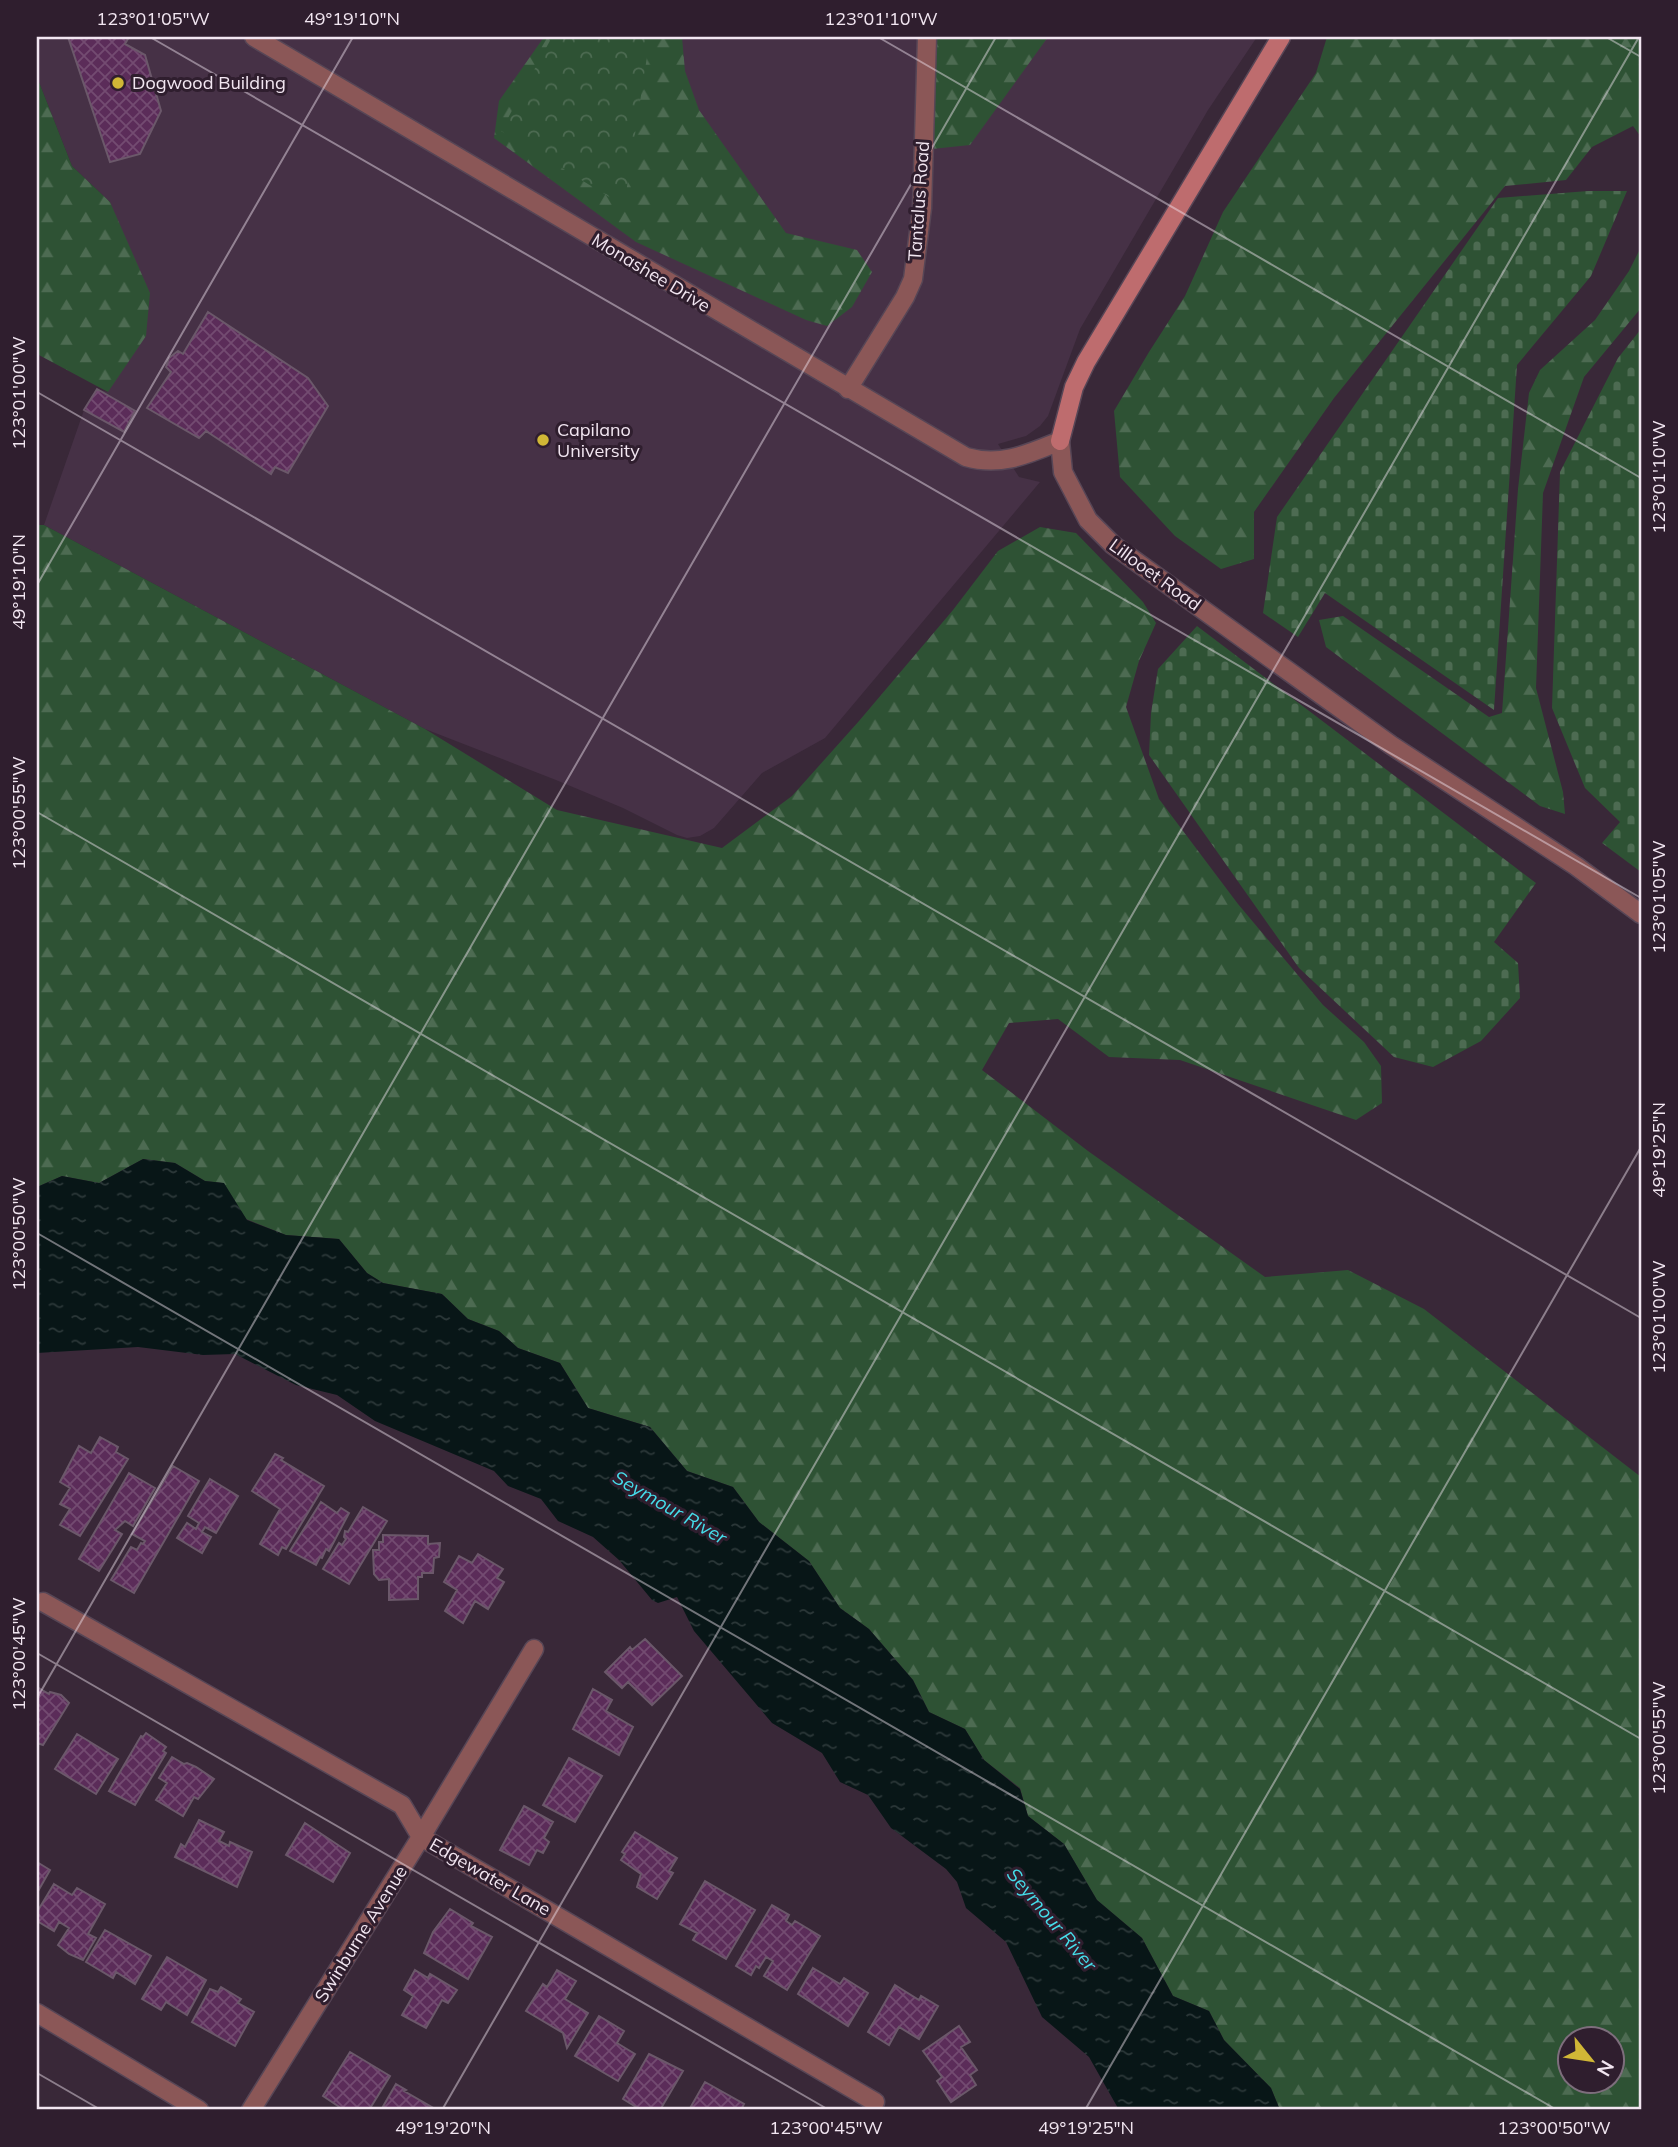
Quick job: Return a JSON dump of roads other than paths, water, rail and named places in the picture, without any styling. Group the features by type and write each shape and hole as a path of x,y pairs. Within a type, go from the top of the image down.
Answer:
{"street":[{"name":"Monashee Drive","path":"254,37 966,457 983,461 1023,456 1060,441"},
{"name":"Tantalus Road","path":"848,389 905,297 912,279 922,208 927,37"},
{"name":"Lillooet Road","path":"1281,37 1086,362 1074,387 1060,441 1063,472 1088,520 1113,545 1391,744 1576,866 1641,914"},
{"name":"Edgewater Lane","path":"43,1602 402,1805 421,1837 875,2102"},
{"name":"Swinburne Avenue","path":"251,2110 534,1649"},
{"path":"37,2013 199,2110"}],"water":[{"name":"Seymour River","path":"143,1159 175,1163 205,1181 224,1183 247,1220 286,1235 339,1239 367,1273 383,1283 442,1294 468,1319 499,1331 518,1348 560,1363 588,1408 650,1427 687,1471 733,1487 759,1522 809,1561 840,1608 869,1629 913,1680 929,1712 965,1729 984,1760 1020,1789 1028,1816 1064,1844 1097,1900 1142,1938 1173,1996 1209,2011 1224,2040 1271,2088 1280,2110 1119,2110 1089,2057 1042,2017 1006,1942 966,1908 957,1882 946,1869 891,1828 868,1795 840,1782 822,1753 772,1723 694,1631 677,1597 658,1603 652,1600 619,1560 593,1537 558,1521 541,1499 508,1486 494,1471 375,1421 337,1395 296,1385 235,1354 203,1355 138,1347 37,1353 37,1187 62,1176 99,1183"}],"place":[{"name":"Dogwood Building","path":"118,83"},
{"name":"Capilano University","path":"543,440"}]}
